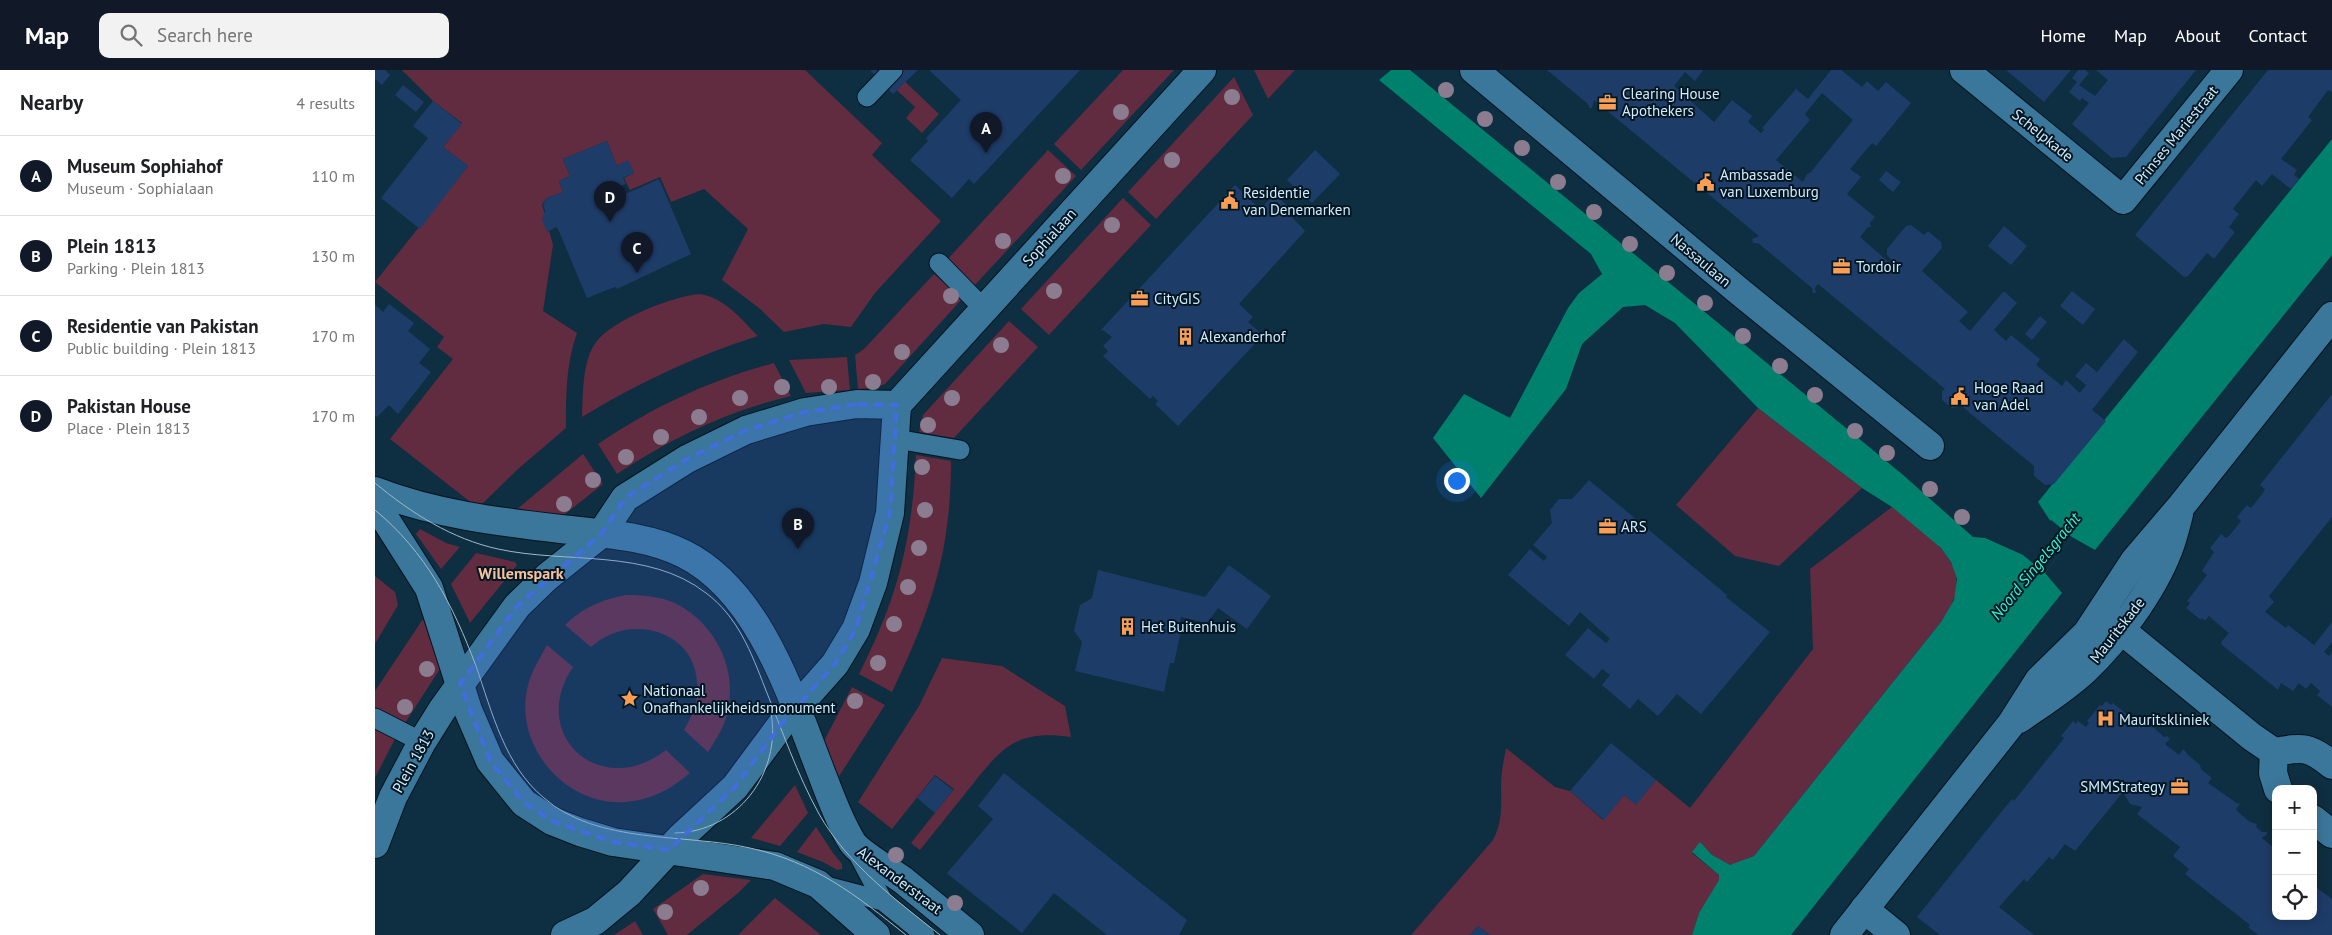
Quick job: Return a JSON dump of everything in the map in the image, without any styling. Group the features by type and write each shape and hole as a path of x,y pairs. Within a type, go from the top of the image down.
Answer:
{"street":[{"name":"Sophialaan","path":"897,405 1202,70"},
{"name":"Nassaulaan","path":"1474,70 1747,298 1930,446"},
{"name":"Schelpkade","path":"1964,70 2123,200"},
{"name":"Prinses Mariestraat","path":"2123,200 2229,70"},
{"name":"Mauritskade","path":"1844,935 2011,724 2059,691 2105,651 2112,621 2139,604 2168,551 2182,505 2332,316"},
{"name":"Plein 1813","path":"375,844 393,796 422,742 460,684 517,606 547,577 601,534 625,498 687,459 745,430 805,412 857,404 897,405"},
{"path":"565,935 595,921 629,893 669,850 735,787 796,708 835,664 856,629 873,583 890,513 897,405"},
{"path":"375,491 394,499 489,521 648,541 683,554 713,572 741,601 759,631 796,708"},
{"path":"375,503 429,588 476,731 490,761 524,803 552,821 580,832 613,842 669,850"},
{"path":"2112,621 2252,737 2274,752 2297,748 2315,751 2332,764"},
{"name":"Alexanderstraat","path":"796,708 831,798 853,844 970,935"},
{"path":"2274,752 2273,772 2277,785"},
{"path":"2317,822 2332,834"},
{"name":"Alexanderstraat","path":"669,850 775,866 818,884 877,935"},
{"path":"1864,909 1897,935"}],"lane":[{"path":"867,96 893,70"},
{"path":"939,263 984,309"},
{"path":"896,439 960,450"},
{"path":"375,718 422,742"},
{"name":"Alexanderstraat","path":"853,844 883,901 925,935"},
{"name":"Alexanderstraat","path":"818,884 883,901"}],"highlighted area":[{"path":"857,404 897,405 890,513 856,629 835,664 781,725 735,787 669,850 613,842 552,821 524,803 490,761 460,684 517,606 601,534 625,498 687,459 746,430 805,412"}],"shaded area":[{"path":"402,70 805,70 882,143 872,155 941,221 875,293 851,327 824,324 784,332 759,308 722,280 748,229 704,189 671,202 660,177 630,190 624,178 634,173 628,161 617,166 607,141 563,159 570,176 559,181 563,192 547,198 542,204 553,245 543,311 577,333 569,368 566,428 517,470 478,508 390,439 453,359 437,347 444,337 375,282 468,166 443,147 462,123 433,101"},
{"path":"1123,70 1174,70 1081,170 1054,144"},
{"path":"1254,70 1295,70 1268,99"},
{"path":"896,73 939,114 922,133 906,118 915,107 888,82"},
{"path":"1234,77 1253,115 1156,219 1128,192"},
{"path":"1048,150 1076,176 974,286 946,261"},
{"path":"1123,198 1151,225 1049,335 1021,309"},
{"path":"934,274 962,299 885,384 874,388 858,389 855,355 864,349"},
{"path":"699,294 716,299 724,304 758,336 712,352 667,371 582,417 583,389 588,359 591,350 604,333 644,310 659,304"},
{"path":"1009,321 1038,347 954,438 919,432 923,415"},
{"path":"847,357 850,390 806,393 789,360"},
{"path":"774,363 791,396 745,409 701,427 679,437 617,474 598,444 639,418 682,396 704,386"},
{"path":"1758,408 1862,488 1779,566 1735,556 1676,505"},
{"path":"583,454 603,484 555,522 504,520"},
{"path":"916,455 951,461 947,524 943,553 928,607 918,635 892,692 859,674 884,619 901,568 911,515"},
{"path":"1892,507 1928,535 1949,559 1955,572 1957,586 1952,604 1941,622 1754,856 1730,866 1711,855 1700,843 1692,853 1719,875 1719,881 1699,913 1692,935 1490,935 1478,926 1470,935 1411,935 1493,840 1500,820 1501,775 1506,748 1555,787 1570,791 1603,820 1624,795 1636,804 1656,780 1690,808 1813,649 1810,569"},
{"path":"420,529 446,543 460,547 441,569 416,534"},
{"path":"476,553 515,562 517,565 470,623 451,584"},
{"path":"375,576 395,592 398,605 375,644"},
{"path":"626,595 651,596 675,603 690,612 703,624 722,652 730,684 730,701 726,718 708,752 684,730 695,707 697,682 693,664 684,649 672,639 657,632 640,629 623,631 606,637 591,647 565,625 579,613 593,605"},
{"path":"423,619 440,669 405,723 375,708 375,691"},
{"path":"547,645 573,667 561,692 559,716 565,737 578,753 596,764 618,768 641,764 666,750 690,773 660,793 644,799 626,802 604,801 584,795 566,784 550,770 537,752 529,733 525,712 530,678"},
{"path":"942,658 1002,666 1065,706 1071,737 1035,736 1022,739 1000,753 920,850 911,843 954,789 935,775 892,829 858,802 919,706"},
{"path":"852,687 885,705 836,781 824,741"},
{"path":"375,726 396,737 375,778"},
{"path":"795,785 808,813 780,846 751,838"},
{"path":"816,827 842,864 842,869 837,870 823,862 797,852"},
{"path":"703,874 751,880 687,935 668,935 653,909"},
{"path":"775,898 821,935 738,935"},
{"path":"635,921 643,935 614,935"}],"water":[{"name":"Noord Singelsgracht","path":"1391,70 1410,70 1902,474 1973,537 1985,538 2023,555 2051,522 2038,502 2332,139 2332,255 2095,550 2072,537 2045,573 2062,593 1791,935 1692,935 1699,913 1719,880 1719,875 1692,852 1700,842 1712,855 1730,865 1754,856 1941,622 1954,600 1957,579 1951,562 1941,548 1892,507 1862,488 1758,408 1675,323 1645,305 1623,307 1582,344 1566,389 1481,498 1433,438 1464,394 1510,418 1568,308 1579,293 1602,274 1591,254 1379,80"}],"pier":[{"path":"2051,520 2072,537 2045,573 2023,555"}],"building":[{"path":"375,70 385,70 390,75 382,85 375,79"},
{"path":"870,70 918,70 893,94"},
{"path":"929,70 1080,70 974,184 969,179 952,198 910,160 928,141 926,138 961,100"},
{"path":"1547,70 1703,70 1695,81 1685,72 1674,86 1714,122 1732,100 1752,116 1748,122 1761,133 1764,130 1762,128 1796,89 1808,99 1831,70 1841,70 1862,87 1867,81 1878,91 1886,82 1911,103 1876,146 1872,143 1850,169 1861,177 1847,194 1875,217 1870,223 1871,227 1868,227 1860,237 1891,264 1893,261 1887,255 1887,249 1906,226 1911,225 1924,235 1928,231 1941,242 1942,248 1922,271 1968,312 1959,321 1970,331 2005,292 2017,303 1994,330 2006,341 2011,335 2040,359 2036,365 2062,386 2066,380 2080,393 2086,385 2075,376 2086,363 2097,372 2124,339 2138,352 2092,410 2106,421 2054,484 2045,485 2034,476 2034,466 1962,406 1952,408 1942,400 1942,391 1945,389 1818,284 1815,288 1816,293 1813,293 1812,288 1758,243 1753,243 1752,239 1759,236 1594,100 1592,108 1589,108 1588,104","holes":["1822,93 1853,120 1810,173 1807,174 1803,182 1776,160 1810,120 1805,114"]},
{"path":"2006,70 2071,70 2044,102"},
{"path":"2078,70 2085,70 2089,73 2079,85 2095,96 2108,80 2096,70 2196,70 2126,157 2112,158 2072,124 2089,103 2082,98 2080,101 2069,92 2077,82 2072,78"},
{"path":"2268,70 2332,70 2332,92 2328,90 2308,117 2312,120 2281,159 2297,170 2294,175 2299,179 2291,189 2272,174 2262,186 2256,180 2233,209 2239,214 2229,227 2235,232 2214,259 2207,253 2188,276 2184,277 2135,235"},
{"path":"403,85 424,102 416,112 395,95"},
{"path":"433,101 462,124 443,147 468,166 420,229 381,198 428,138 413,126"},
{"path":"607,141 617,166 628,160 634,173 623,178 626,184 610,190 614,199 659,179 691,254 617,289 616,287 612,288 587,298 558,229 556,227 547,232 542,219 545,211 543,204 547,198 563,192 559,181 570,176 563,159"},
{"path":"1315,150 1340,174 1312,203 1287,180"},
{"path":"1886,171 1901,182 1893,192 1879,180"},
{"name":"Alexanderhof","path":"1235,185 1260,209 1275,194 1294,213 1291,216 1305,231 1239,304 1253,317 1248,322 1263,335 1178,426 1155,404 1158,401 1153,396 1150,399 1103,356 1108,351 1103,346 1112,337 1103,330 1100,331"},
{"path":"2004,226 2027,246 2011,265 1988,246"},
{"path":"2072,291 2095,309 2083,325 2060,306"},
{"path":"389,304 414,323 408,331 430,349 419,363 431,372 398,414 389,405 377,417 375,415 375,305 383,312"},
{"path":"2040,316 2047,322 2032,340 2025,334"},
{"path":"2332,394 2332,517 2269,596 2274,602 2265,612 2286,628 2288,625 2314,645 2332,622 2332,642 2324,652 2329,656 2332,652 2332,707 2317,695 2320,691 2311,683 2306,689 2299,683 2293,691 2281,683 2278,690 2222,645 2221,642 2229,633 2209,616 2205,621 2202,618 2201,620 2186,608 2190,603 2187,601 2207,575 2202,571 2214,552 2210,548 2221,534 2226,538 2229,536 2241,521 2237,517 2247,505 2251,508 2263,493 2265,489 2260,485"},
{"path":"1589,480 1770,632 1701,714 1677,694 1658,716 1638,699 1630,709 1602,685 1610,675 1602,669 1594,679 1565,655 1588,628 1606,643 1610,639 1580,612 1569,626 1508,575 1530,549 1544,561 1547,557 1533,545 1552,523 1550,510 1559,499 1572,499"},
{"name":"Het Buitenhuis","path":"1229,565 1271,596 1247,629 1218,608 1207,623 1181,617 1178,630 1181,631 1174,663 1170,663 1164,692 1075,671 1082,642 1074,631 1080,605 1092,598 1098,570 1205,597"},
{"path":"2106,701 2111,705 2113,703 2129,716 2127,718 2132,721 2135,717 2146,726 2153,727 2164,737 2167,736 2170,739 2165,744 2179,755 2183,749 2212,778 2208,783 2238,804 2241,803 2236,809 2238,812 2250,822 2257,824 2256,827 2262,832 2267,832 2262,838 2272,847 2272,920 2317,920 2317,888 2332,899 2332,935 2258,935 2248,927 2250,925 2185,874 2189,869 2173,856 2180,847 2137,814 2142,807 2130,804 2123,792 2075,851 2065,844 2053,860 2049,857 2027,882 2024,879 1999,907 2034,935 1940,935 1917,917 1998,816 2012,799 2014,801 2061,742 2064,738 2061,736 2073,721 2076,724 2078,721 2086,727 2089,723 2087,721 2100,705 2102,706"},
{"path":"1611,743 1656,780 1636,805 1624,795 1604,820 1570,791"},
{"path":"1004,773 1187,920 1179,935 1107,935 1054,893 1022,933 950,876 947,873 993,819 978,806"},
{"path":"935,776 953,790 935,813 917,798"},
{"path":"1478,926 1490,935 1470,935"}],"tram line":[{"path":"375,483 403,505 448,532 481,545 524,553 633,563 659,569 683,579 706,593 727,613 742,636 804,783 819,814 831,832 873,880 940,935"},
{"path":"375,510 409,544 436,581 458,622 501,737 519,770 544,798 566,813 590,824 616,831 724,843 773,854 814,871 833,882 870,906 906,935"},
{"path":"675,833 697,830 718,822 736,810 750,795 762,777 769,757 773,735 771,713"}],"place":[{"name":"Clearing House Apothekers","path":"1608,102"},
{"name":"Museum Sophiahof","path":"986,153"},
{"name":"Ambassade van Luxemburg","path":"1706,183"},
{"name":"Residentie van Denemarken","path":"1229,201"},
{"name":"Pakistan House","path":"610,222"},
{"name":"Tordoir","path":"1842,266"},
{"name":"Residentie van Pakistan","path":"637,273"},
{"name":"CityGIS","path":"1140,298"},
{"name":"Alexanderhof","path":"1186,336"},
{"name":"Hoge Raad van Adel","path":"1960,396"},
{"name":"ARS","path":"1607,526"},
{"name":"Plein 1813","path":"798,549"},
{"name":"Het Buitenhuis","path":"1127,626"},
{"name":"Nationaal Onafhankelijkheidsmonument","path":"629,699"},
{"name":"Mauritskliniek","path":"2105,719"},
{"name":"SMMStrategy","path":"2179,786"}],"district":[{"name":"Willemspark","path":"521,573"}]}
